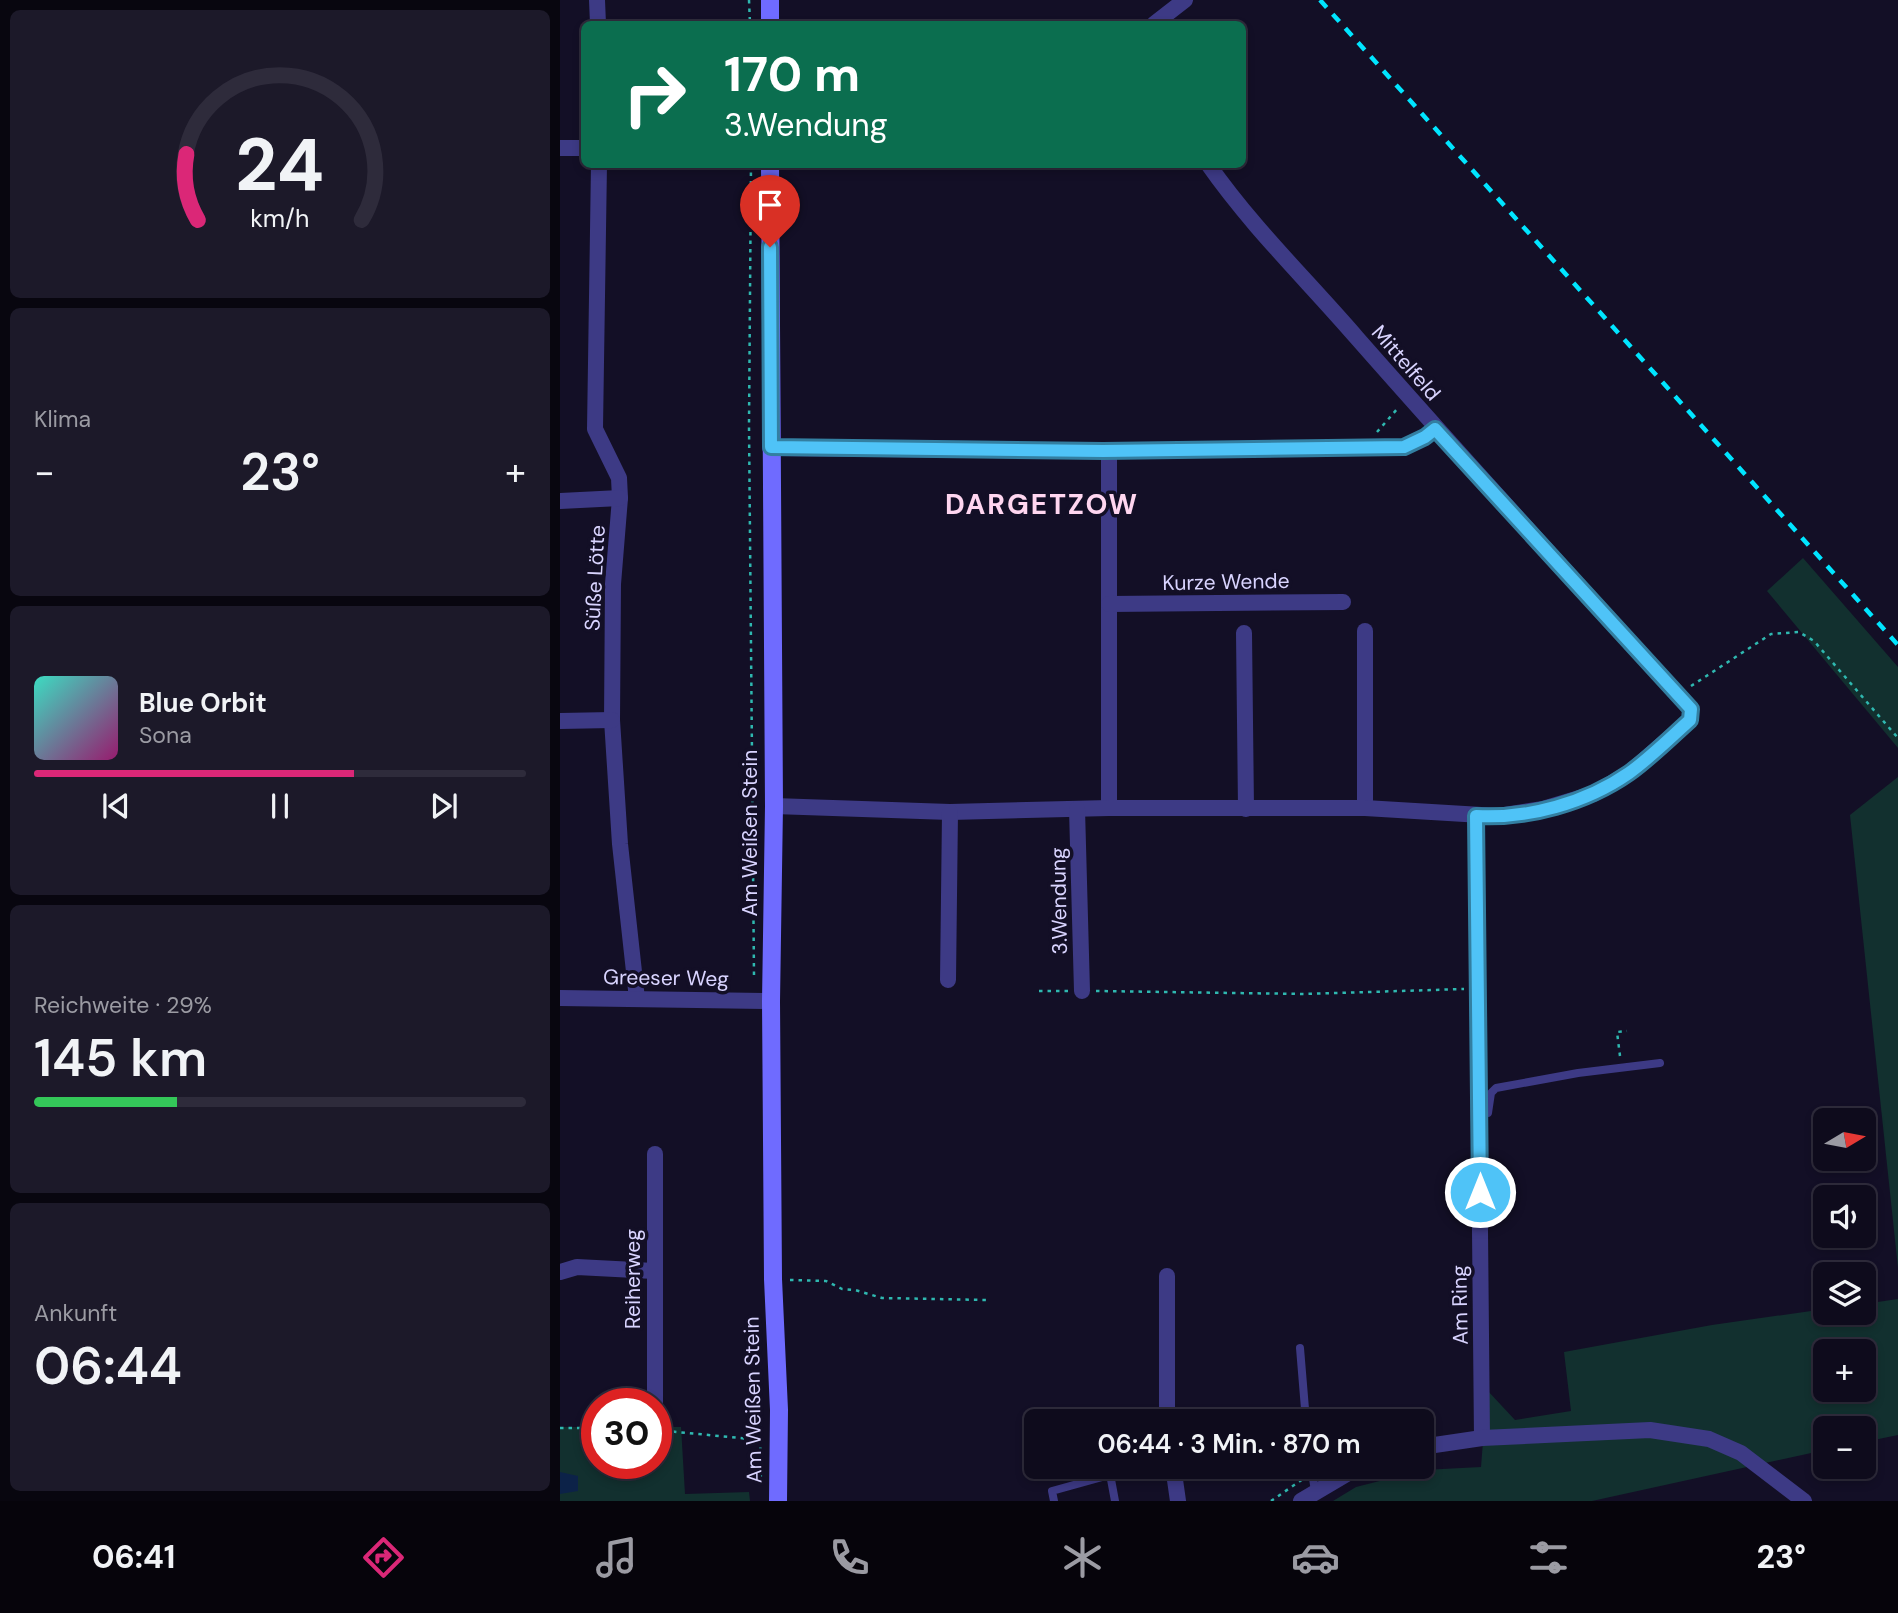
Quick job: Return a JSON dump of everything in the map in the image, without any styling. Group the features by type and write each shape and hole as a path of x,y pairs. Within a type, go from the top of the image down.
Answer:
{"street":[{"path":"597,0 597,21"},
{"path":"770,0 770,21"},
{"path":"1158,21 1185,0"},
{"path":"560,148 581,148"},
{"name":"Süße Lötte","path":"599,168 595,429 619,478 620,498 613,584 612,720 620,844 637,999"},
{"name":"Am Weißen Stein","path":"770,168 774,806 762,1001 773,1279 778,1501"},
{"name":"Mittelfeld","path":"1211,168 1234,202 1435,429 1691,709 1690,720 1629,773 1593,794 1543,810 1476,816"},
{"path":"771,447 1109,451 1404,447 1435,429"},
{"path":"1109,451 1110,808"},
{"path":"560,501 620,498"},
{"name":"Kurze Wende","path":"1109,604 1343,602"},
{"path":"1365,631 1366,808"},
{"path":"1244,633 1246,808"},
{"path":"560,721 612,720"},
{"path":"774,806 950,812 1110,808 1366,808 1476,816"},
{"name":"3.Wendung","path":"1077,809 1082,991"},
{"path":"948,980 950,812"},
{"name":"Am Ring","path":"1476,816 1482,1438"},
{"name":"Greeser Weg","path":"560,998 762,1001"},
{"name":"Reiherweg","path":"654,1388 655,1154"},
{"path":"560,1272 577,1267 654,1271"},
{"path":"1167,1276 1167,1409"},
{"path":"1434,1445 1482,1438 1650,1430 1709,1439 1741,1453 1804,1501"},
{"path":"1175,1479 1178,1501"},
{"path":"1301,1501 1337,1479"}],"lane":[{"path":"1479,1114 1486,1114 1491,1109 1491,1093 1496,1088 1660,1063"},
{"path":"1300,1348 1306,1409"},
{"path":"1054,1501 1052,1491 1096,1479"},
{"path":"1111,1479 1115,1501"},
{"path":"1313,1479 1315,1491"}],"path":[{"path":"750,0 750,21"},
{"path":"751,168 749,426 762,1001"},
{"path":"1691,686 1771,634 1799,632 1814,641 1898,738"},
{"path":"1039,991 1304,994 1478,989"},
{"path":"1621,1068 1617,1032 1627,1031"},
{"path":"773,1279 826,1282 842,1289 882,1298 988,1300"},
{"path":"560,1428 581,1428"},
{"path":"672,1432 778,1441"},
{"path":"1271,1501 1299,1479"}],"green space":[{"path":"1803,558 1898,667 1898,748 1767,591"},
{"path":"1898,777 1898,1268 1850,815"},
{"path":"1898,1299 1898,1435 1876,1440 1876,1416 1813,1416 1813,1453 1592,1501 1333,1501 1356,1487 1388,1479 1434,1479 1434,1469 1481,1467 1487,1390 1515,1420 1571,1411 1564,1352 1712,1325 1813,1311 1813,1325 1876,1325 1876,1302"},
{"path":"560,1427 581,1427 581,1479 672,1479 672,1427 681,1427 685,1494 749,1492 750,1501 560,1501"}],"water":[{"path":"560,1472 578,1476 578,1491 560,1494"}],"railway":[{"path":"1320,0 1898,645"}],"district":[{"name":"DARGETZOW","path":"1042,504"}],"route":[{"path":"770,247 771,447 1109,451 1404,447 1435,429 1691,709 1690,720 1629,773 1593,794 1543,810 1491,817 1476,816 1480,1192"}]}
